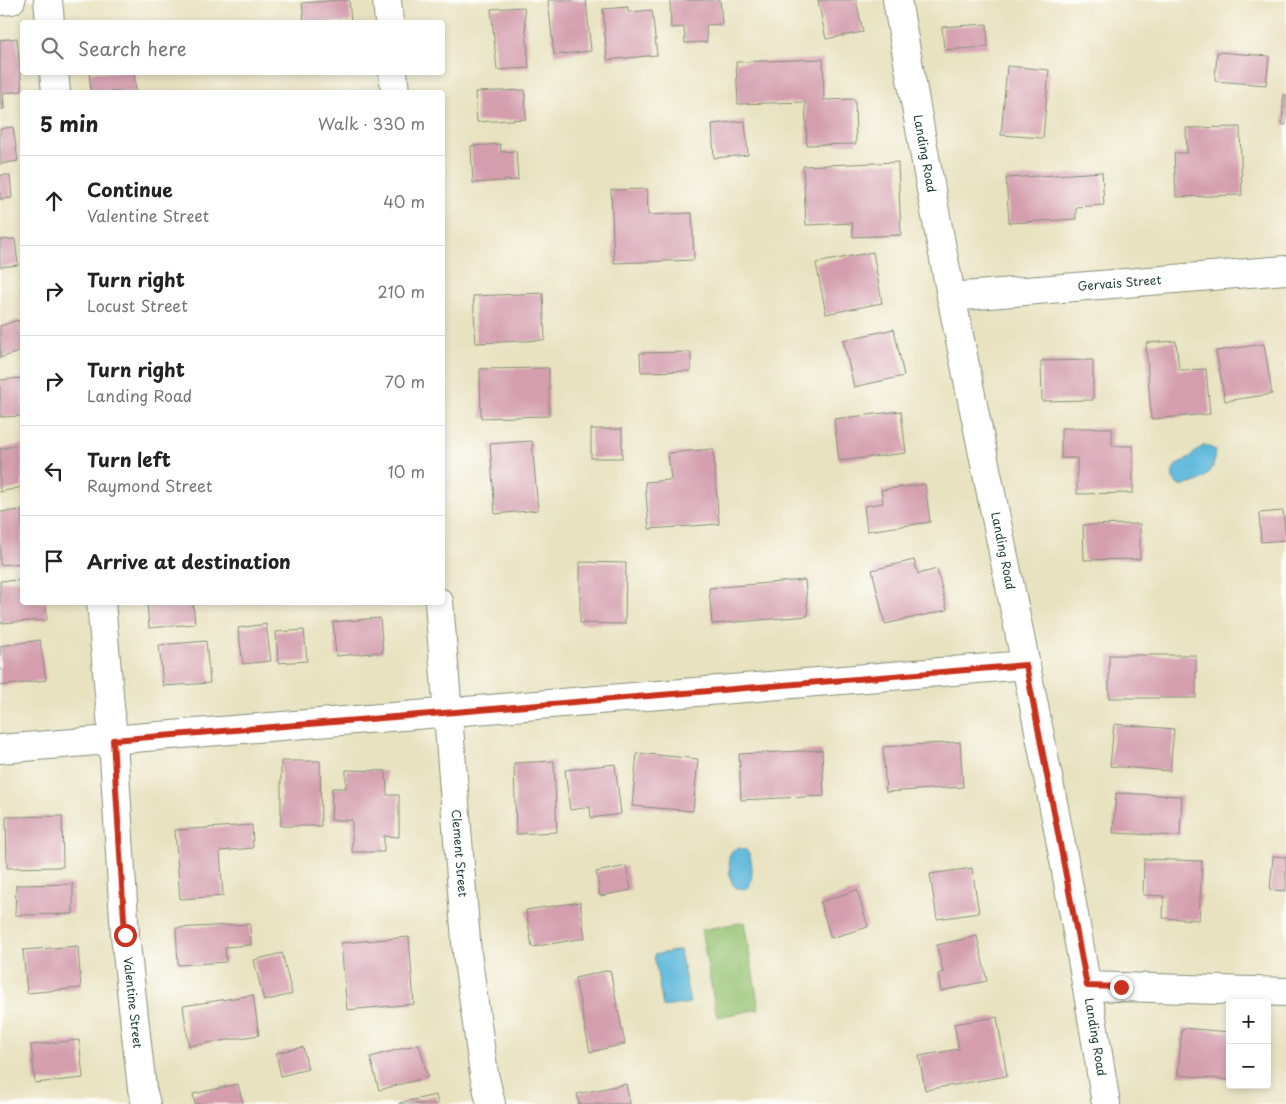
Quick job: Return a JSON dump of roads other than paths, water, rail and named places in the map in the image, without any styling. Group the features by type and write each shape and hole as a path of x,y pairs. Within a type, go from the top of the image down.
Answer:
{"street":[{"path":"0,1 11,0"},
{"path":"48,0 50,20"},
{"path":"387,0 389,20"},
{"name":"Landing Road","path":"896,0 951,297 1026,665 1087,986 1106,1104"},
{"path":"54,75 56,90"},
{"path":"393,75 395,90"},
{"name":"Gervais Street","path":"951,297 1286,270"},
{"name":"Valentine Street","path":"101,605 113,740 125,935 142,1089 146,1104"},
{"name":"Clement Street","path":"439,605 467,953 484,1074 491,1104"},
{"path":"0,749 1026,665"},
{"path":"1087,986 1286,992"}],"water":[{"path":"1204,445 1216,450 1213,466 1210,471 1198,481 1178,485 1172,476 1176,465 1185,461"},
{"path":"738,848 748,852 752,866 749,887 742,889 733,885 730,874 729,856 733,850"},
{"path":"680,950 690,1003 663,1007 654,955"}]}
